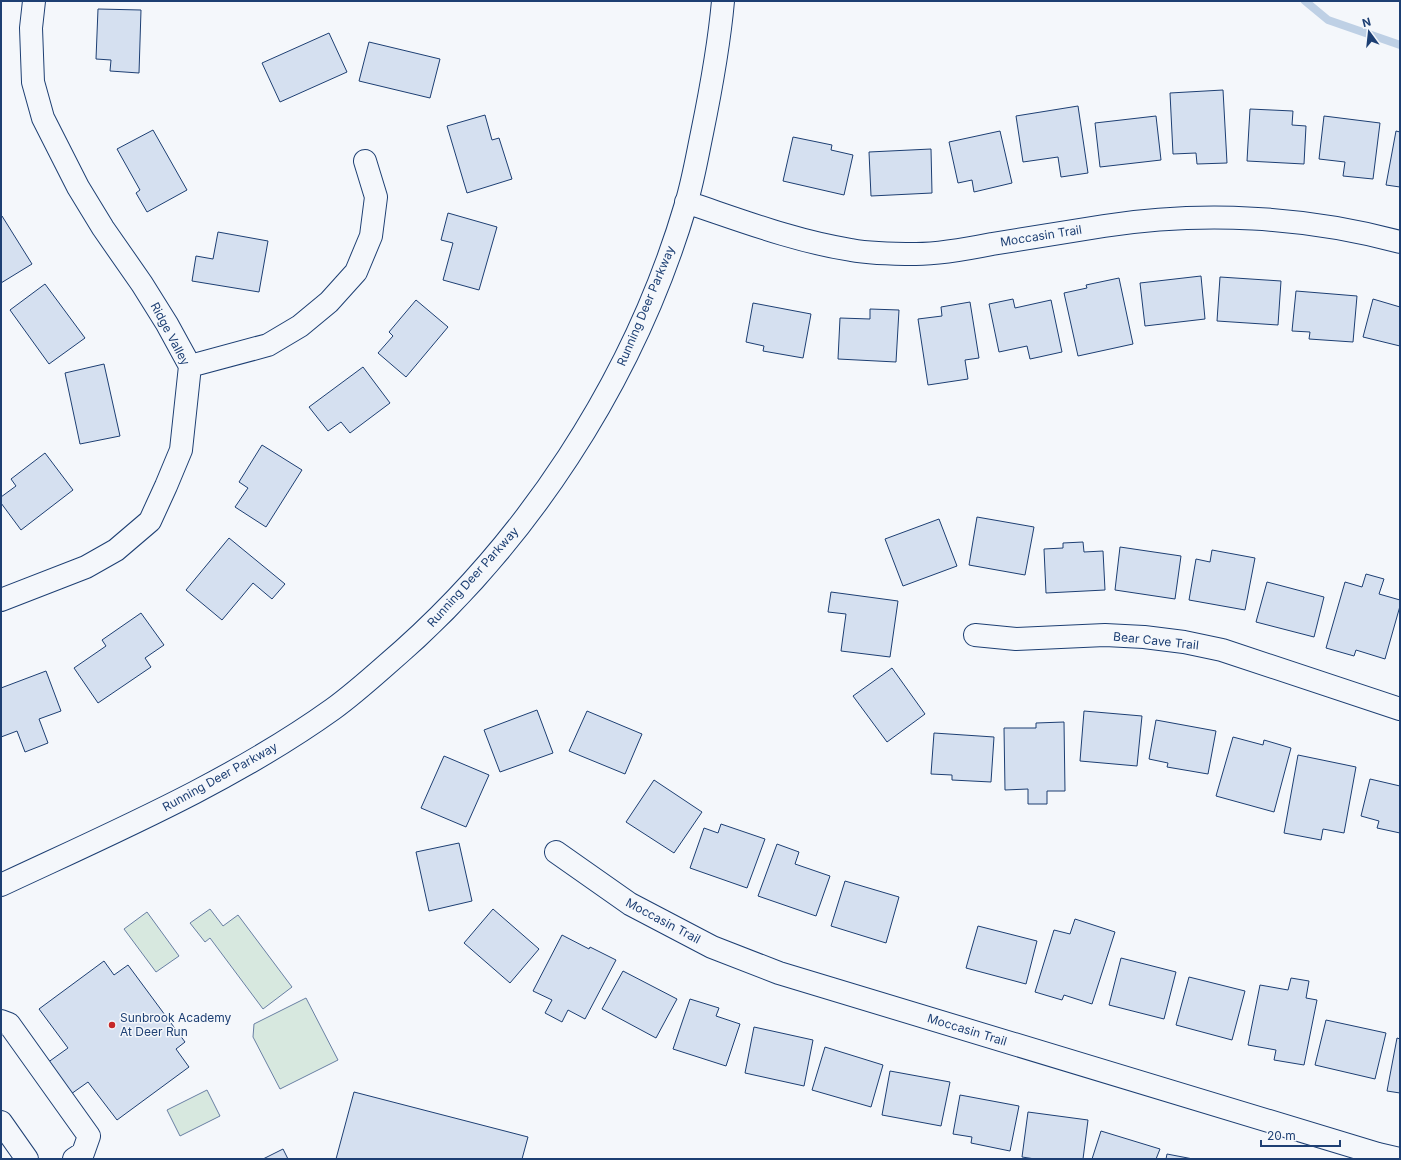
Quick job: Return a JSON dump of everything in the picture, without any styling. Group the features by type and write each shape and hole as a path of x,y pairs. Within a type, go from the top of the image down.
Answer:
{"street":[{"name":"Ridge Valley","path":"1,600 86,567 116,550 150,521 181,450 190,366 167,324 142,284 103,228 78,187 43,118 33,82 31,28 34,1"},
{"name":"Running Deer Parkway","path":"1,885 159,810 251,761 289,738 342,702 406,649 434,622 464,591 509,538 550,484 590,423 616,378 662,272 686,202 713,81 720,38 723,1"},
{"path":"190,366 268,345 300,326 329,302 356,272 371,236 376,197 364,161"},
{"name":"Moccasin Trail","path":"686,202 783,234 820,244 853,250 886,253 918,254 965,249 1135,221 1216,217 1272,220 1317,225 1400,242"},
{"name":"Bear Cave Trail","path":"975,635 1016,639 1105,635 1144,637 1184,642 1222,650 1400,709"},
{"name":"Moccasin Trail","path":"556,852 630,904 712,948 779,973 1378,1154 1400,1159"},
{"path":"1,1021 9,1024 88,1136 83,1153 74,1159"},
{"path":"1,1122 27,1159"}],"shaded area":[{"path":"210,909 223,926 238,915 292,987 263,1009 210,938 205,942 190,923"},
{"path":"147,912 179,956 156,972 124,929"},
{"path":"306,998 338,1060 280,1089 253,1037 254,1024"},
{"path":"207,1090 220,1116 180,1136 167,1110"}],"building":[{"path":"98,9 141,10 139,73 110,71 111,60 96,59"},
{"path":"329,33 347,72 280,102 262,63"},
{"path":"369,42 440,59 430,98 359,81"},
{"path":"1223,90 1227,163 1197,164 1196,153 1173,154 1170,93"},
{"path":"1078,106 1088,173 1061,177 1058,157 1023,162 1016,116"},
{"path":"1250,109 1293,111 1292,125 1306,126 1304,164 1247,161"},
{"path":"485,115 492,140 499,138 512,179 467,193 447,126"},
{"path":"1156,116 1161,160 1100,167 1095,123"},
{"path":"1324,116 1380,123 1373,179 1343,176 1345,162 1319,159"},
{"path":"153,130 187,190 147,212 136,193 140,190 117,149"},
{"path":"1000,131 1012,183 974,192 972,180 958,183 949,142"},
{"path":"1396,131 1400,132 1400,187 1386,185"},
{"path":"793,137 832,145 831,150 853,155 844,195 783,181"},
{"path":"931,149 932,193 871,196 869,152"},
{"path":"448,213 497,227 479,290 443,280 453,243 441,240"},
{"path":"1,216 32,264 1,283"},
{"path":"218,232 268,241 259,292 192,281 196,256 213,259"},
{"path":"1201,276 1205,319 1145,326 1140,283"},
{"path":"1220,277 1281,281 1278,325 1217,321"},
{"path":"1119,278 1133,344 1078,356 1064,293 1087,288 1086,285"},
{"path":"45,284 85,338 49,364 10,310"},
{"path":"1296,291 1357,296 1353,342 1309,339 1310,332 1292,331"},
{"path":"1013,299 1015,308 1051,300 1062,352 1030,359 1027,346 999,352 989,304"},
{"path":"1373,299 1400,307 1400,346 1363,337"},
{"path":"416,300 448,327 406,377 378,353 393,336 389,332"},
{"path":"970,302 979,358 965,360 968,379 928,385 918,319 942,316 941,307"},
{"path":"753,303 811,314 803,358 763,351 764,346 746,342"},
{"path":"870,309 899,310 896,362 838,359 840,318 870,319"},
{"path":"104,364 120,436 80,444 65,373"},
{"path":"363,367 390,403 350,433 341,422 328,431 309,407"},
{"path":"262,445 302,470 266,527 235,507 248,488 239,482"},
{"path":"45,453 73,490 21,530 1,503 1,497 16,486 11,479"},
{"path":"977,517 1034,527 1025,575 969,565"},
{"path":"939,519 957,566 903,586 885,539"},
{"path":"229,538 285,584 272,599 253,583 222,620 186,590"},
{"path":"1083,542 1084,552 1103,551 1105,590 1046,593 1044,549 1063,548 1063,543"},
{"path":"1120,547 1181,556 1175,599 1115,590"},
{"path":"1212,550 1255,558 1245,610 1189,600 1196,559 1210,562"},
{"path":"1366,574 1384,579 1379,594 1400,600 1400,606 1385,659 1356,650 1354,656 1326,648 1345,582 1362,587"},
{"path":"1267,582 1324,597 1314,637 1256,622"},
{"path":"831,592 898,601 890,657 841,651 846,614 828,612"},
{"path":"141,613 164,645 145,658 151,667 98,703 74,668 106,646 102,640"},
{"path":"892,668 925,714 887,742 853,696"},
{"path":"46,671 61,711 39,719 48,743 25,752 17,731 1,737 1,688"},
{"path":"537,710 553,753 500,772 484,730"},
{"path":"587,711 642,734 625,774 569,751"},
{"path":"1084,711 1142,716 1137,766 1080,761"},
{"path":"1156,720 1216,731 1208,774 1167,767 1168,763 1149,759"},
{"path":"1064,722 1065,791 1047,791 1047,804 1028,804 1028,789 1005,790 1004,728 1036,728 1036,723"},
{"path":"934,733 994,737 991,782 952,780 952,775 931,774"},
{"path":"1233,737 1263,745 1264,740 1291,748 1274,812 1216,796"},
{"path":"1298,755 1356,767 1344,833 1323,829 1321,840 1284,833"},
{"path":"444,756 489,775 466,827 421,808"},
{"path":"1370,779 1400,786 1400,833 1377,828 1379,821 1361,816"},
{"path":"654,780 702,812 674,853 626,822"},
{"path":"721,824 765,839 747,888 690,868 704,828 718,833"},
{"path":"459,843 472,901 429,911 416,852"},
{"path":"777,844 799,852 795,864 830,876 816,916 758,896"},
{"path":"845,881 899,897 886,943 831,926"},
{"path":"493,909 539,949 510,983 464,943"},
{"path":"1075,919 1115,932 1092,1004 1064,995 1062,1000 1035,992 1054,930 1070,934"},
{"path":"978,926 1037,941 1026,984 966,968"},
{"path":"562,935 589,949 590,947 616,960 585,1019 568,1010 562,1022 545,1013 552,1000 533,991"},
{"path":"1121,958 1176,972 1164,1019 1109,1005"},
{"name":"Sunbrook Academy At Deer Run","path":"104,961 114,975 128,965 185,1042 176,1049 189,1067 117,1120 88,1082 71,1094 47,1063 68,1048 39,1009"},
{"path":"623,971 677,999 656,1038 602,1009"},
{"path":"1189,977 1245,991 1232,1040 1176,1025"},
{"path":"1291,978 1309,981 1306,998 1317,1000 1304,1065 1274,1060 1276,1050 1248,1045 1260,985 1288,990"},
{"path":"690,999 719,1008 716,1016 740,1024 726,1066 673,1049"},
{"path":"1326,1020 1386,1033 1375,1079 1315,1065"},
{"path":"754,1027 813,1040 804,1086 745,1073"},
{"path":"1397,1038 1400,1039 1400,1093 1387,1091"},
{"path":"825,1047 883,1065 871,1107 812,1090"},
{"path":"890,1071 950,1082 941,1126 882,1115"},
{"path":"354,1092 528,1137 522,1159 336,1159"},
{"path":"960,1095 1019,1106 1010,1151 971,1143 972,1137 953,1134"},
{"path":"1028,1112 1088,1120 1083,1159 1035,1159 1022,1157"},
{"path":"1101,1131 1160,1149 1156,1159 1092,1159"},
{"path":"283,1149 288,1159 263,1159"},
{"path":"1167,1154 1193,1159 1166,1159"}],"waterway":[{"path":"1305,1 1328,20 1400,45"}],"place":[{"name":"Sunbrook Academy At Deer Run","path":"112,1025"}]}
